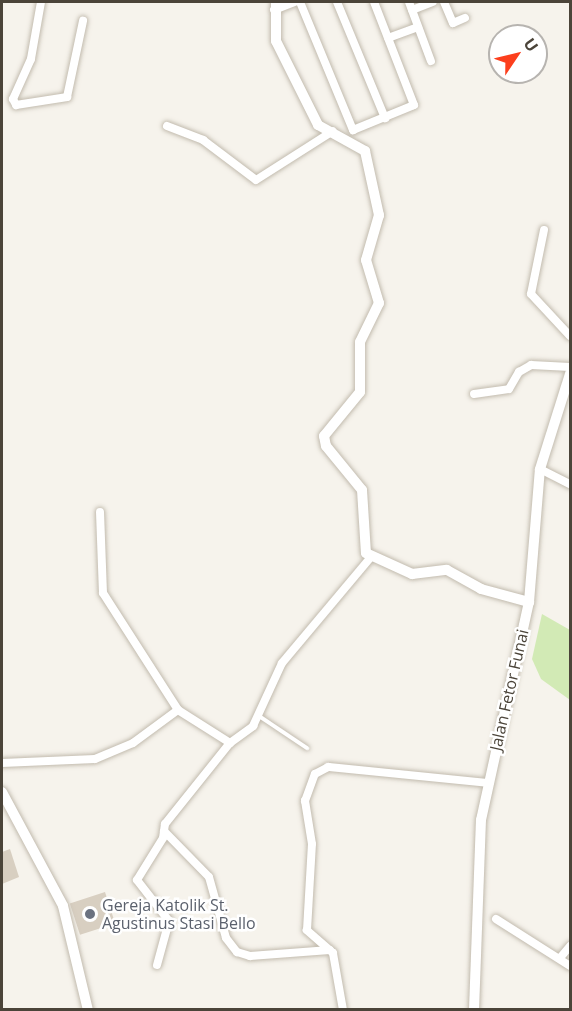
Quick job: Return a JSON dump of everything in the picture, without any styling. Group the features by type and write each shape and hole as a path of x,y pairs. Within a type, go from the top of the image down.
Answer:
{"street":[{"path":"41,2 31,59 13,99 16,105 67,97 83,21"},
{"path":"295,2 275,6 276,41 316,121 365,152 379,215 366,260 379,303 360,342 360,392 324,436 326,446 362,490 363,534 369,558"},
{"path":"300,2 353,130 414,105 374,2"},
{"path":"337,2 385,118"},
{"path":"409,2 431,61"},
{"path":"412,10 433,2"},
{"path":"444,2 453,23 465,18"},
{"path":"388,38 418,27"},
{"path":"167,126 203,140 256,180 333,131"},
{"path":"544,230 531,294 570,336"},
{"path":"474,394 509,389 519,372 531,365 570,367"},
{"name":"Jalan Fetor Funai","path":"474,1010 477,860 488,783 529,602 540,469 570,374"},
{"path":"540,469 570,484"},
{"path":"100,512 104,593 178,710 230,743"},
{"path":"369,558 416,575 447,570 481,589 529,602"},
{"path":"156,965 169,921 137,880 174,809 230,743 259,716 282,663 369,558"},
{"path":"2,763 95,759 133,743 178,710"},
{"path":"343,1010 330,950 307,930 312,844 304,801 318,770 376,770 488,783"},
{"path":"2,792 63,906 88,1010"},
{"path":"164,831 209,878 226,938 237,952 250,956 330,950"},
{"path":"496,919 570,966"},
{"path":"560,958 570,946"}],"lane":[{"path":"259,716 307,748"}],"green space":[{"path":"542,614 570,630 570,700 541,679 532,659"}],"building":[{"path":"10,849 19,877 2,884 2,852"},
{"name":"Gereja Katolik St. Agustinus Stasi Bello","path":"105,892 115,923 80,935 70,903"}],"place":[{"name":"Gereja Katolik St. Agustinus Stasi Bello","path":"90,914"}]}
